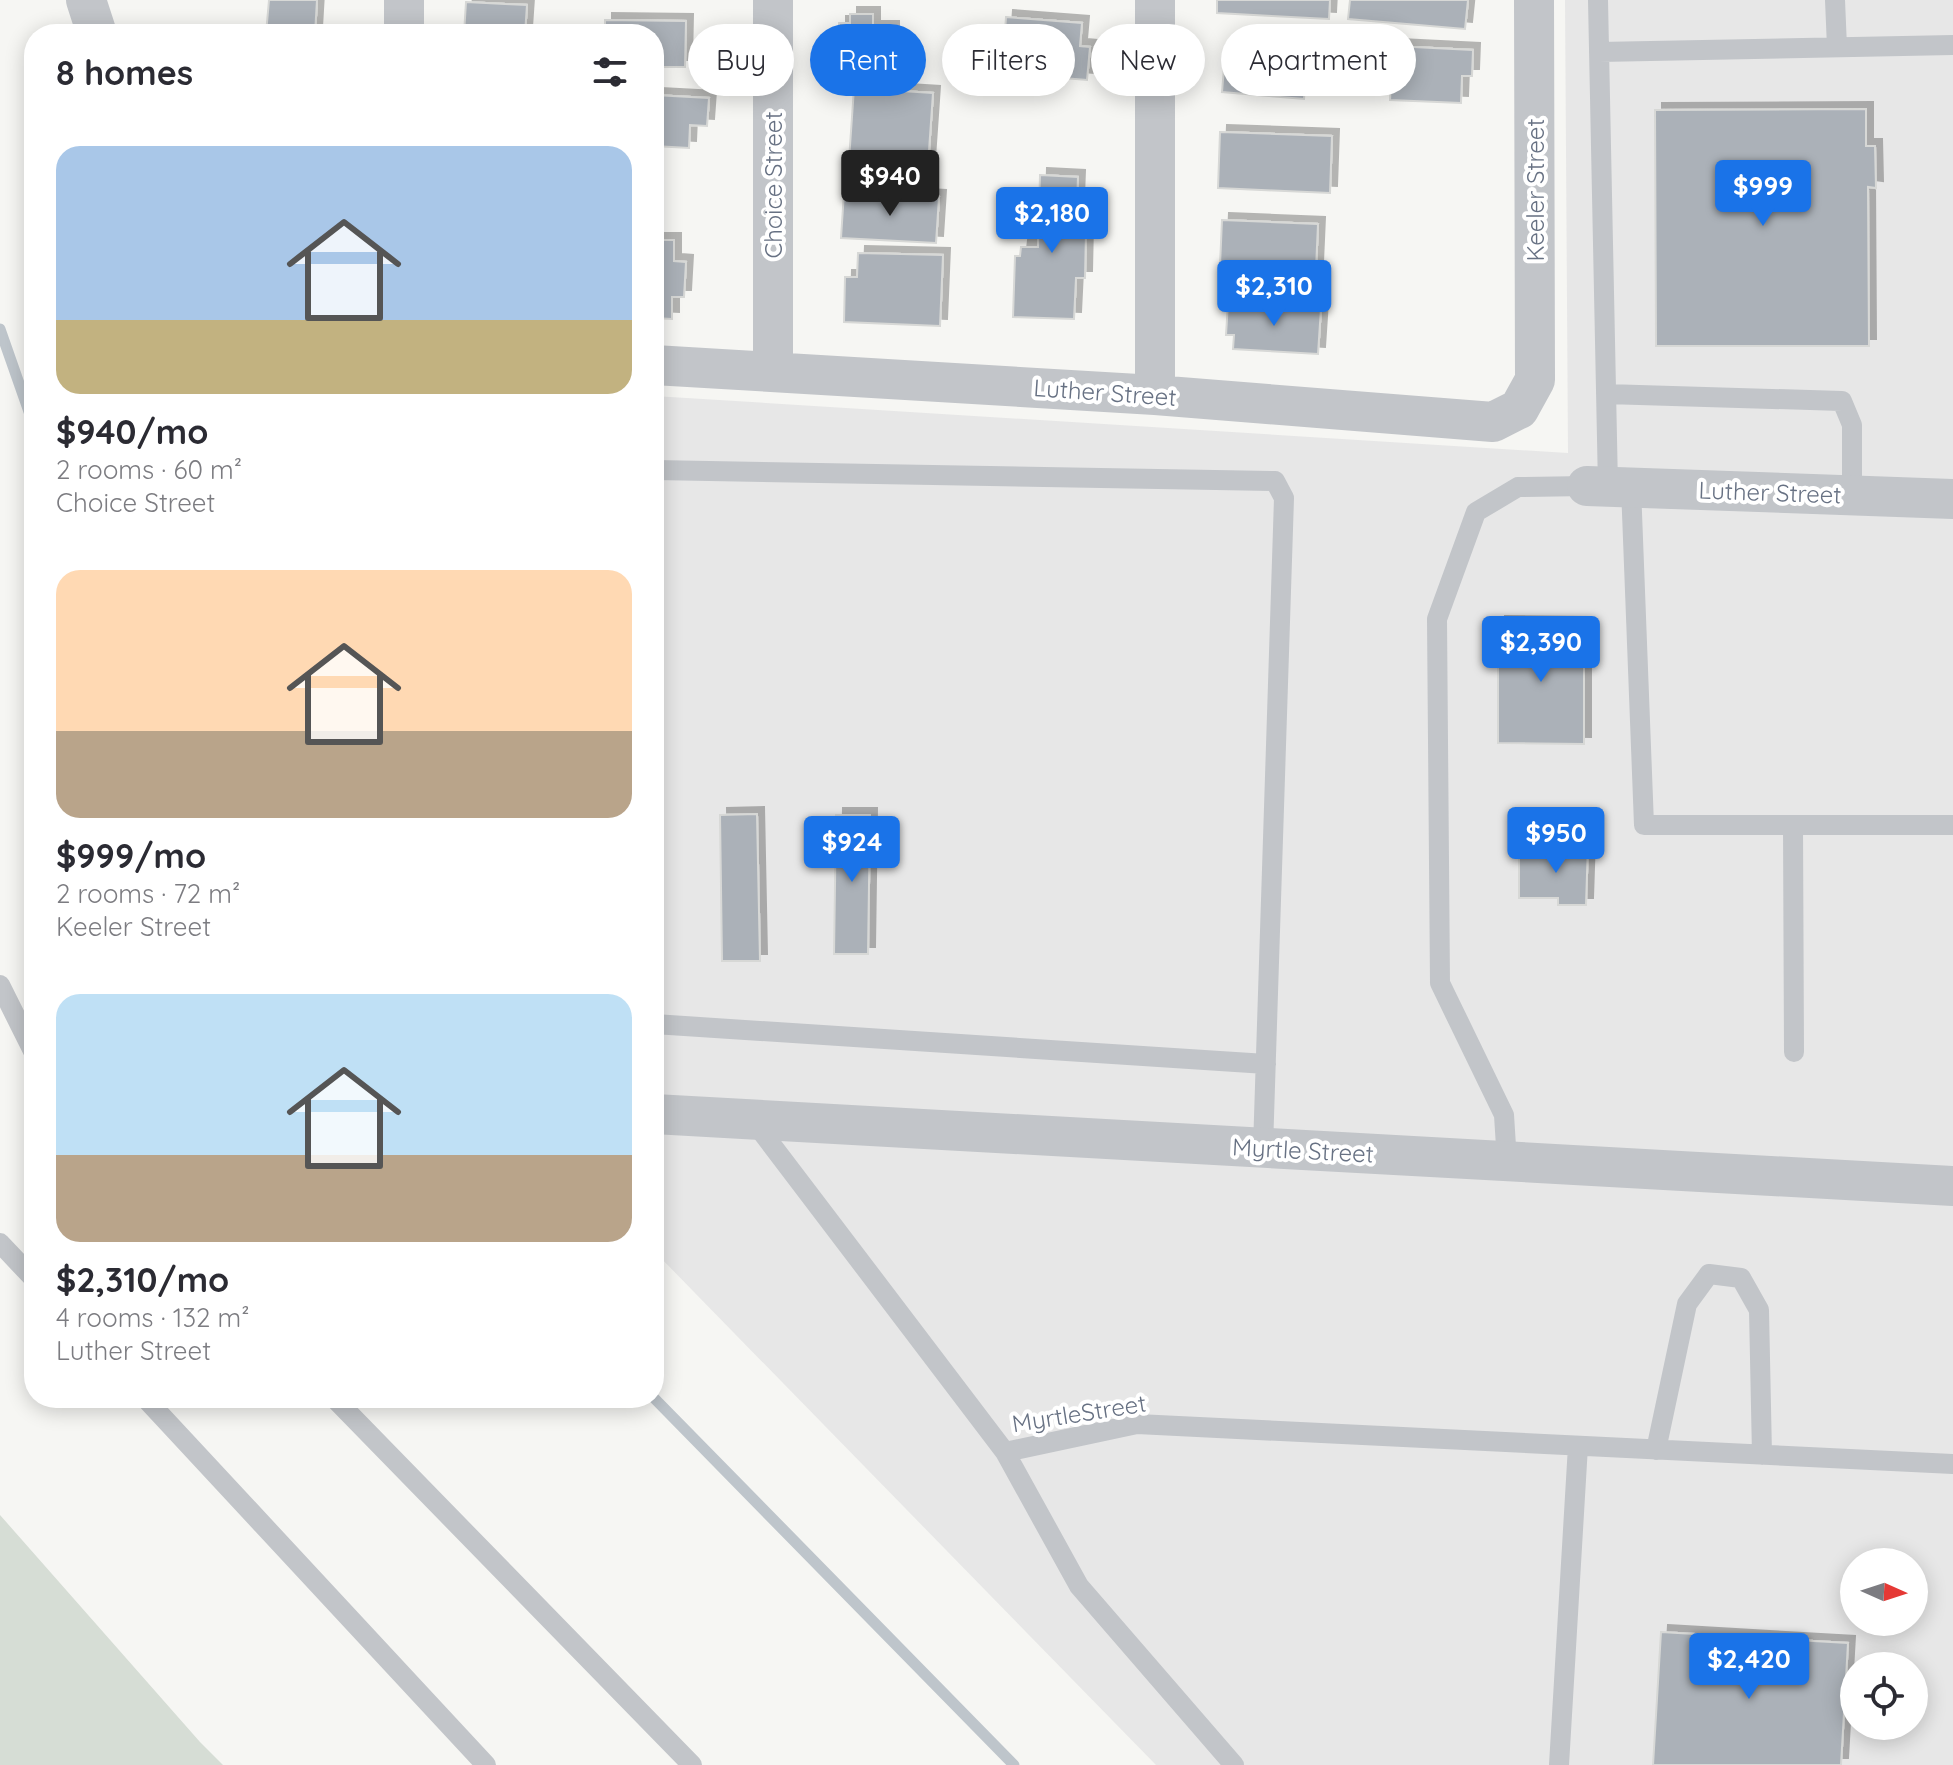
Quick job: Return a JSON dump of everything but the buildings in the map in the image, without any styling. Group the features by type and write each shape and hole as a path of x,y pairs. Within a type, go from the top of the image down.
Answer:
{"street":[{"path":"86,0 94,24"},
{"path":"404,0 404,24"},
{"name":"Choice Street","path":"773,0 773,371"},
{"path":"1155,0 1155,395"},
{"name":"Keeler Street","path":"1534,0 1535,380"},
{"name":"Luther Street","path":"664,366 1155,395 1493,422 1519,409 1535,380"},
{"name":"Luther Street","path":"1609,487 1953,499"},
{"name":"Myrtle Street","path":"664,1115 1953,1186"}],"lane":[{"path":"1598,0 1609,487 1644,825 1953,825"},
{"path":"1835,0 1837,47"},
{"path":"1599,52 1953,45"},
{"path":"1606,394 1842,401 1852,425 1852,495"},
{"path":"664,470 1275,481 1284,498 1263,1148"},
{"path":"1507,1162 1504,1115 1440,983 1437,619 1476,512 1518,487 1609,487"},
{"path":"1793,825 1794,1052"},
{"path":"0,985 24,1033"},
{"path":"664,1025 1266,1064"},
{"name":"MyrtleStreet","path":"752,1119 1005,1452 1137,1424 1953,1464"},
{"path":"0,1243 24,1268"},
{"path":"1656,1450 1687,1304 1709,1274 1741,1278 1759,1310 1762,1455"},
{"path":"154,1408 486,1765"},
{"path":"344,1408 692,1765"},
{"path":"1559,1765 1578,1446"},
{"path":"1005,1452 1079,1586 1234,1765"}],"shaded area":[{"path":"1565,0 1953,0 1953,1765 1156,1765 664,1261 664,397 1568,453"},
{"path":"0,1515 200,1742 223,1765 0,1765"}],"waterway":[{"path":"0,329 24,397"},
{"path":"664,1408 1014,1765"}]}
